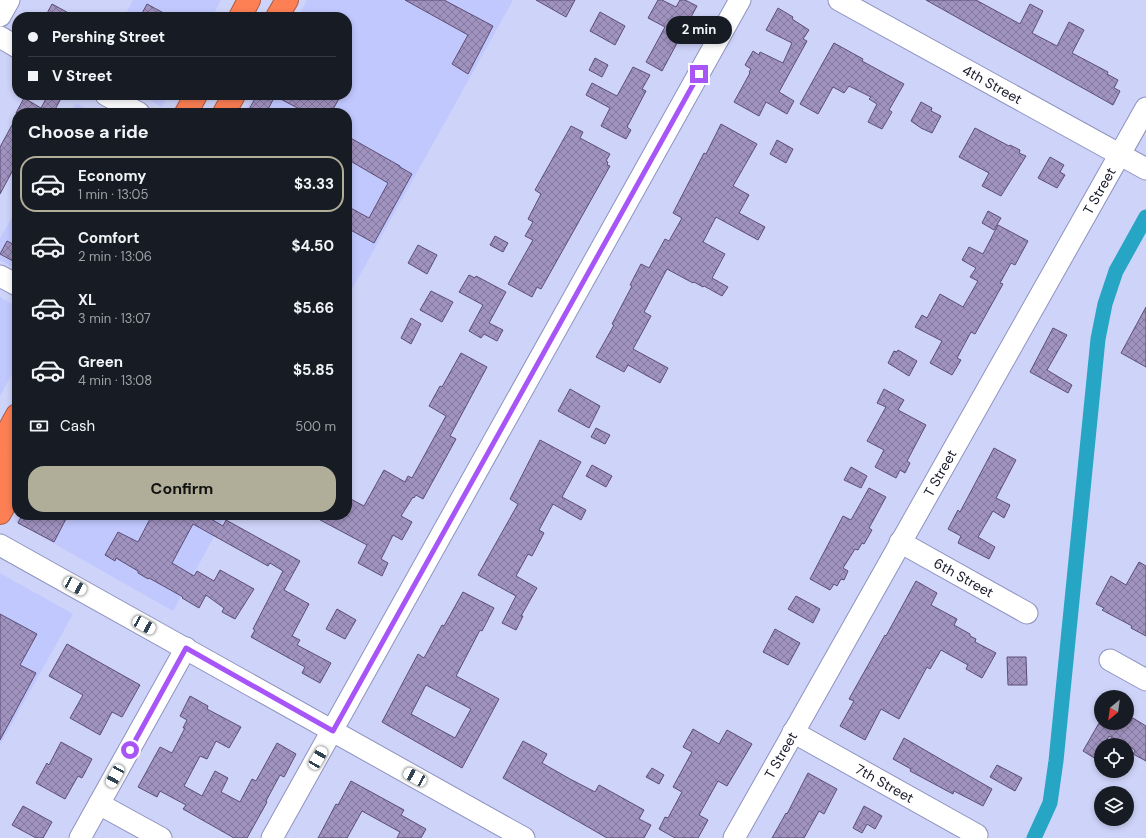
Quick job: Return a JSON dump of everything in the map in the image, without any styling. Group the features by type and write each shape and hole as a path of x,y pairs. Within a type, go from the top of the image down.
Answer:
{"highway":[{"path":"243,12 250,0"},
{"path":"280,12 287,0"},
{"path":"0,446 12,424"},
{"path":"0,480 12,457"},
{"path":"0,513 12,492"}],"street":[{"path":"0,16 9,0"},
{"path":"272,838 740,0"},
{"name":"4th Street","path":"839,0 1146,169"},
{"path":"0,37 12,44"},
{"path":"115,100 130,108"},
{"name":"T Street","path":"734,838 1146,108"},
{"path":"0,276 12,283"},
{"name":"6th Street","path":"900,542 1027,613"},
{"path":"0,545 524,838"},
{"path":"80,838 186,648"},
{"path":"1110,660 1146,680"},
{"name":"7th Street","path":"793,732 977,835"},
{"path":"100,804 161,838"}],"shaded area":[{"path":"133,0 221,0 215,12 127,12"},
{"path":"307,0 513,0 352,289 352,108 247,108 251,100 352,100 352,12 301,12"},
{"path":"149,100 166,100 162,107"},
{"path":"76,103 85,108 73,108"},
{"path":"12,217 12,267 0,260 0,239"},
{"path":"0,297 12,304 12,374 0,396"},
{"path":"17,520 223,520 173,611 16,522"},
{"path":"0,573 73,614 0,745"}],"building":[{"path":"405,0 444,0 493,26 468,74 452,64 468,35"},
{"path":"536,0 575,0 566,17"},
{"path":"658,0 662,0 676,7 680,0 685,0 697,6 662,71 646,62 665,27 648,18"},
{"path":"926,0 976,0 1020,24 1030,4 1043,11 1032,33 1057,46 1069,22 1084,30 1072,53 1108,72 1107,74 1118,80 1114,88 1120,91 1113,105"},
{"path":"52,4 67,12 48,12"},
{"path":"147,4 162,12 143,12"},
{"path":"778,8 793,17 792,19 809,30 803,39 807,41 779,92 794,101 787,114 766,102 759,116 734,102 750,73 749,72 751,69 745,65 753,51 759,55 760,52 783,63 792,43 766,30"},
{"path":"600,12 625,26 615,45 590,31"},
{"path":"834,43 863,59 862,61 904,84 889,110 892,112 882,129 868,122 877,104 869,99 871,97 849,86 844,93 833,87 818,114 800,104"},
{"path":"595,58 608,65 602,77 589,70"},
{"path":"633,67 650,75 642,89 646,91 627,127 631,130 626,139 601,126 610,108 586,95 592,83 617,96"},
{"path":"23,100 27,100 41,108 19,108"},
{"path":"45,100 60,100 56,108 41,108"},
{"path":"254,100 273,100 269,108 250,108"},
{"path":"283,100 338,100 334,108 298,108"},
{"path":"921,102 932,108 931,111 941,116 932,133 911,121"},
{"path":"721,124 757,144 733,186 749,195 739,213 765,227 758,240 716,217 703,242 725,254 712,278 728,287 722,296 667,269 644,312 651,316 633,349 668,368 660,383 628,365 624,372 596,357 614,325 612,324 632,286 630,285 641,264 649,268 665,239 669,241 682,218 673,213"},
{"path":"12,125 12,172 0,194 0,147"},
{"path":"571,126 583,132 580,138 610,154 606,161 608,162 607,165 610,166 541,289 537,287 532,297 508,284 533,240 525,236 533,222 528,219 541,194 535,190"},
{"path":"975,128 1009,146 1010,145 1020,150 1019,153 1026,156 1001,196 982,186 989,173 959,157"},
{"path":"352,139 412,174 374,243 352,231 352,209 369,218 388,183 352,162"},
{"path":"777,140 793,149 786,163 770,154"},
{"path":"1050,157 1064,165 1060,172 1065,175 1057,188 1038,178"},
{"path":"988,211 1001,218 994,230 982,223"},
{"path":"998,225 1028,241 1015,265 1011,263 1000,283 1003,284 975,334 971,332 957,358 961,360 952,375 930,363 942,341 915,327 922,315 927,318 940,294 963,307 978,281 970,277 976,268 962,260 969,247 983,254"},
{"path":"495,236 508,243 503,252 490,245"},
{"path":"7,241 12,244 12,260 0,254"},
{"path":"418,245 437,255 427,274 408,263"},
{"path":"469,275 475,278 476,276 506,292 489,323 503,330 497,341 484,334 481,338 469,331 483,305 459,292"},
{"path":"431,291 453,302 442,322 420,310"},
{"path":"1146,307 1146,367 1121,353"},
{"path":"411,318 421,324 411,344 401,338"},
{"path":"1053,328 1067,335 1047,370 1072,385 1068,393 1030,372"},
{"path":"898,350 917,361 909,376 888,363 894,351 897,352"},
{"path":"461,353 487,367 450,436 456,439 423,499 416,495 414,498 413,497 401,516 412,522 402,540 393,535 381,559 388,563 382,576 358,563 367,545 320,520 352,520 352,500 364,506 384,470 405,482 408,476 412,478 446,416 429,406 440,386 442,387"},
{"path":"570,389 600,406 589,428 558,411"},
{"path":"884,389 904,400 898,410 926,425 907,461 910,463 905,473 900,470 896,478 875,467 884,450 867,441 886,407 877,403"},
{"path":"596,428 610,435 605,444 591,437"},
{"path":"540,440 581,462 562,497 586,510 581,520 553,504 539,530 544,533 532,556 528,554 516,576 537,588 521,616 523,616 516,630 502,623 516,596 478,575 518,504 510,499"},
{"path":"994,448 1016,460 996,498 1010,505 1004,518 993,511 978,537 995,547 989,559 958,543 961,536 948,529 958,510 960,512"},
{"path":"592,465 612,476 606,487 586,476"},
{"path":"851,467 867,476 861,488 844,480"},
{"path":"869,488 886,497 869,528 872,530 864,544 862,543 858,550 855,549 843,568 848,571 844,580 841,579 837,586 834,584 830,590 810,579 843,516 851,520"},
{"path":"20,520 65,520 54,542 18,523"},
{"path":"149,520 213,520 223,526 226,520 300,561 284,590 309,604 292,636 300,640 297,645 331,663 320,683 302,673 305,667 251,637 255,630 253,629 283,571 270,563 268,566 193,524 172,563 194,576 197,571 214,581 220,570 254,589 235,619 222,612 224,608 206,595 199,608 182,598 183,597 138,573 138,571 116,558 115,561 105,555 118,532 138,542"},
{"path":"1139,562 1146,566 1146,636 1131,628 1132,626 1102,610 1104,608 1096,604 1111,576 1126,585"},
{"path":"916,581 937,593 931,605 957,619 954,625 970,634 970,636 976,639 975,642 996,653 982,678 966,669 968,665 941,650 930,669 927,667 899,719 881,709 865,740 840,726 854,701 849,699"},
{"path":"463,592 494,608 482,631 480,630 456,676 499,699 462,768 382,722 418,654 424,658 442,625 444,626","holes":["426,685 471,709 455,738 411,714"]},
{"path":"796,596 820,609 813,623 788,609"},
{"path":"337,609 356,620 345,639 326,629"},
{"path":"0,614 37,634 20,665 36,673 0,740"},
{"path":"775,629 800,643 788,665 763,652"},
{"path":"67,644 140,685 122,717 112,712 100,735 70,718 83,695 49,676"},
{"path":"1007,657 1026,657 1027,685 1008,685"},
{"path":"190,696 208,706 207,709 241,727 229,748 216,741 207,759 200,756 184,786 202,796 215,771 228,778 221,792 240,802 252,779 256,781 277,743 296,754 284,777 280,775 247,838 234,838 183,809 186,805 160,791 157,797 138,787 160,747 172,753 185,728 183,728 187,720 180,716"},
{"path":"1134,719 1146,726 1146,761 1134,755 1134,738 1113,738 1109,736 1108,738 1094,738 1094,758 1083,751 1095,730 1134,730"},
{"path":"693,729 719,744 727,730 752,744 727,786 718,781 699,815 708,820 698,838 675,838 659,829 665,817 668,818 682,792 673,787 692,752 683,747"},
{"path":"904,738 992,789 983,806 954,791 953,794 910,771 911,769 893,759"},
{"path":"523,741 547,754 542,763 570,779 595,792 599,785 644,810 639,819 651,825 644,838 607,838 503,778"},
{"path":"61,742 92,759 82,778 78,776 65,799 36,783 47,763 49,765"},
{"path":"997,765 1022,778 1015,791 990,777"},
{"path":"652,768 664,775 659,784 646,777"},
{"path":"808,773 837,789 824,814 819,811 804,838 772,838 786,813 787,814"},
{"path":"351,781 404,810 401,815 426,829 421,838 397,838 400,832 362,811 347,838 318,838 336,804 338,805"},
{"path":"23,806 52,822 43,838 36,838 12,825"},
{"path":"864,806 882,816 875,829 867,824 862,833 853,828"}],"waterway":[{"path":"1034,838 1050,803 1056,761 1098,339 1105,304 1116,271 1146,217"}],"route":[{"path":"130,750 186,648 333,731 699,74"}]}
